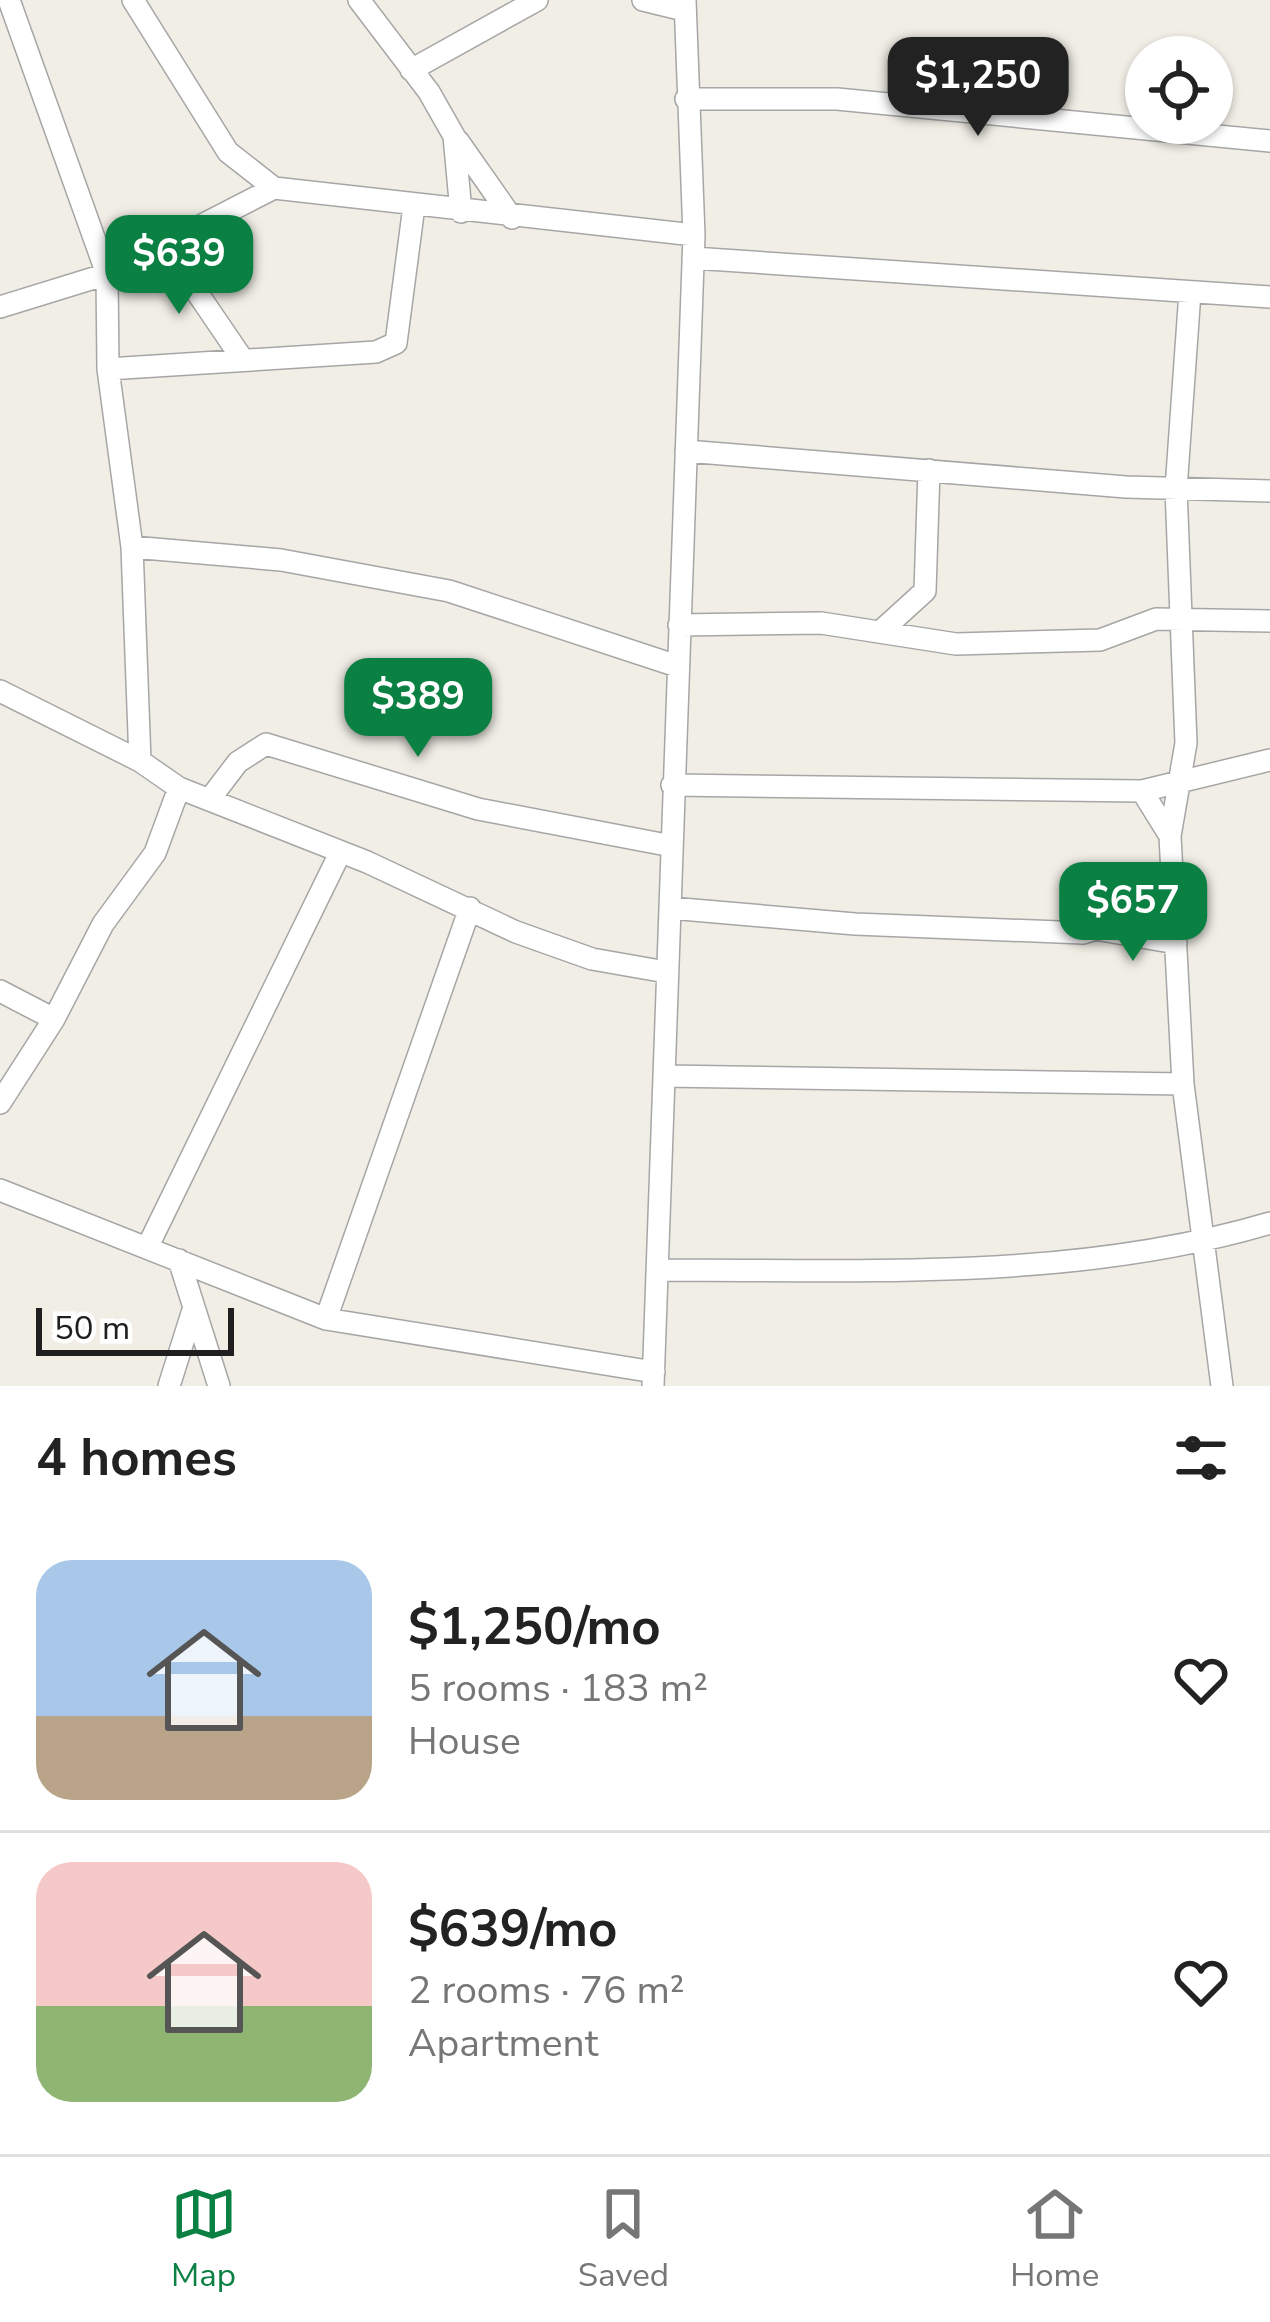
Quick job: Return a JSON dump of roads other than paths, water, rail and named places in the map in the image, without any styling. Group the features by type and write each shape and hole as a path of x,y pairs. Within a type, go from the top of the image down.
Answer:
{"street":[{"path":"9,0 107,274 108,369 132,547 140,761"},
{"path":"133,0 228,152 274,188 694,235"},
{"path":"359,0 512,218"},
{"path":"411,70 502,25 537,0"},
{"path":"0,1190 326,1319 654,1379 694,235 684,5 644,0"},
{"path":"686,99 837,98 1270,141"},
{"path":"454,136 461,212"},
{"path":"0,307 107,274 274,188"},
{"path":"108,369 376,352 396,343 414,206"},
{"path":"164,244 241,357"},
{"path":"693,258 1270,297"},
{"path":"1190,292 1176,490 1186,742 1184,782 1170,836 1183,1084 1222,1386"},
{"path":"686,451 1176,490 1270,491"},
{"path":"881,631 926,591 929,470"},
{"path":"132,547 281,560 429,587 677,666"},
{"path":"679,625 821,623 956,644 1100,640 1156,620 1270,621"},
{"path":"0,692 140,761 179,788 566,952 666,972"},
{"path":"1186,742 1222,767"},
{"path":"209,800 238,762 266,744 478,808 672,846"},
{"path":"672,784 1142,791 1222,767 1270,760"},
{"path":"0,1103 54,1019 103,924 155,853 179,788"},
{"path":"1142,791 1170,836"},
{"path":"147,1248 340,853"},
{"path":"1101,929 1173,884"},
{"path":"326,1319 470,908"},
{"path":"670,908 877,925 1052,933 1101,929 1176,943"},
{"path":"0,991 54,1019"},
{"path":"664,1076 1183,1084"},
{"path":"661,1270 920,1270 1205,1243 1270,1223"},
{"path":"178,1260 219,1386"},
{"path":"169,1386 193,1310"}]}
